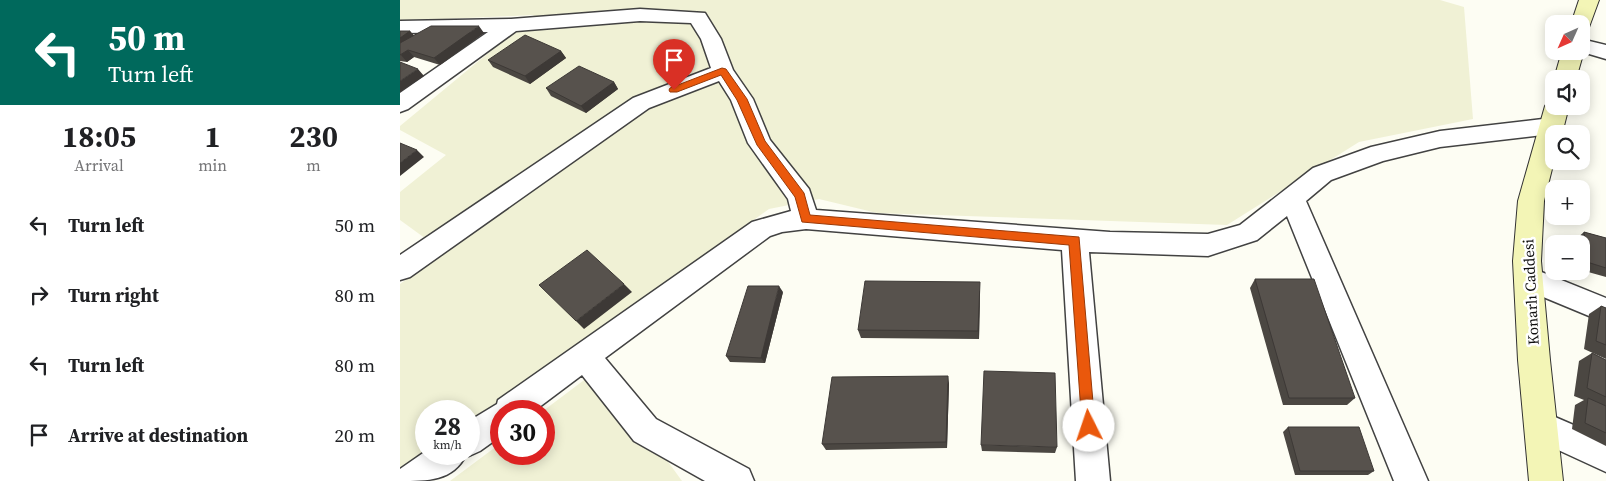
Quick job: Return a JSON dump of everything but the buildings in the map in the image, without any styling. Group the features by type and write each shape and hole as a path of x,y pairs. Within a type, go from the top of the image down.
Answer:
{"street":[{"path":"1584,15 1589,0"},
{"path":"400,27 511,25 640,15 698,17 711,39 722,71 742,99 760,143 800,196 806,219"},
{"path":"400,104 511,25"},
{"path":"1590,47 1606,52"},
{"path":"400,269 641,103 722,71"},
{"path":"523,400 761,229 782,222 806,219 1110,243 1208,245 1248,233 1322,174 1379,153 1554,116"},
{"name":"Konarlı Caddesi","path":"1546,481 1527,253 1530,200 1554,116"},
{"path":"1292,198 1411,481"},
{"path":"1074,240 1093,481"},
{"path":"1529,279 1606,311"},
{"path":"585,356 645,430 737,481"},
{"path":"1541,426 1606,456"},
{"path":"412,481 435,465"}],"green space":[{"path":"400,0 1440,0 1464,7 1473,119 1359,142 1227,225 877,213 819,199 769,209 505,400 490,400 490,411 480,418 480,400 415,400 415,464 400,475 400,284 444,252 400,220 400,192 446,155 400,130 400,126 534,15 400,21"},
{"path":"600,368 682,481 450,481 471,465 480,465 480,459 490,451 490,465 555,465 555,402"}],"route":[{"path":"674,90 722,71 742,99 760,143 800,196 806,219 951,232 1074,240 1089,426"}]}
